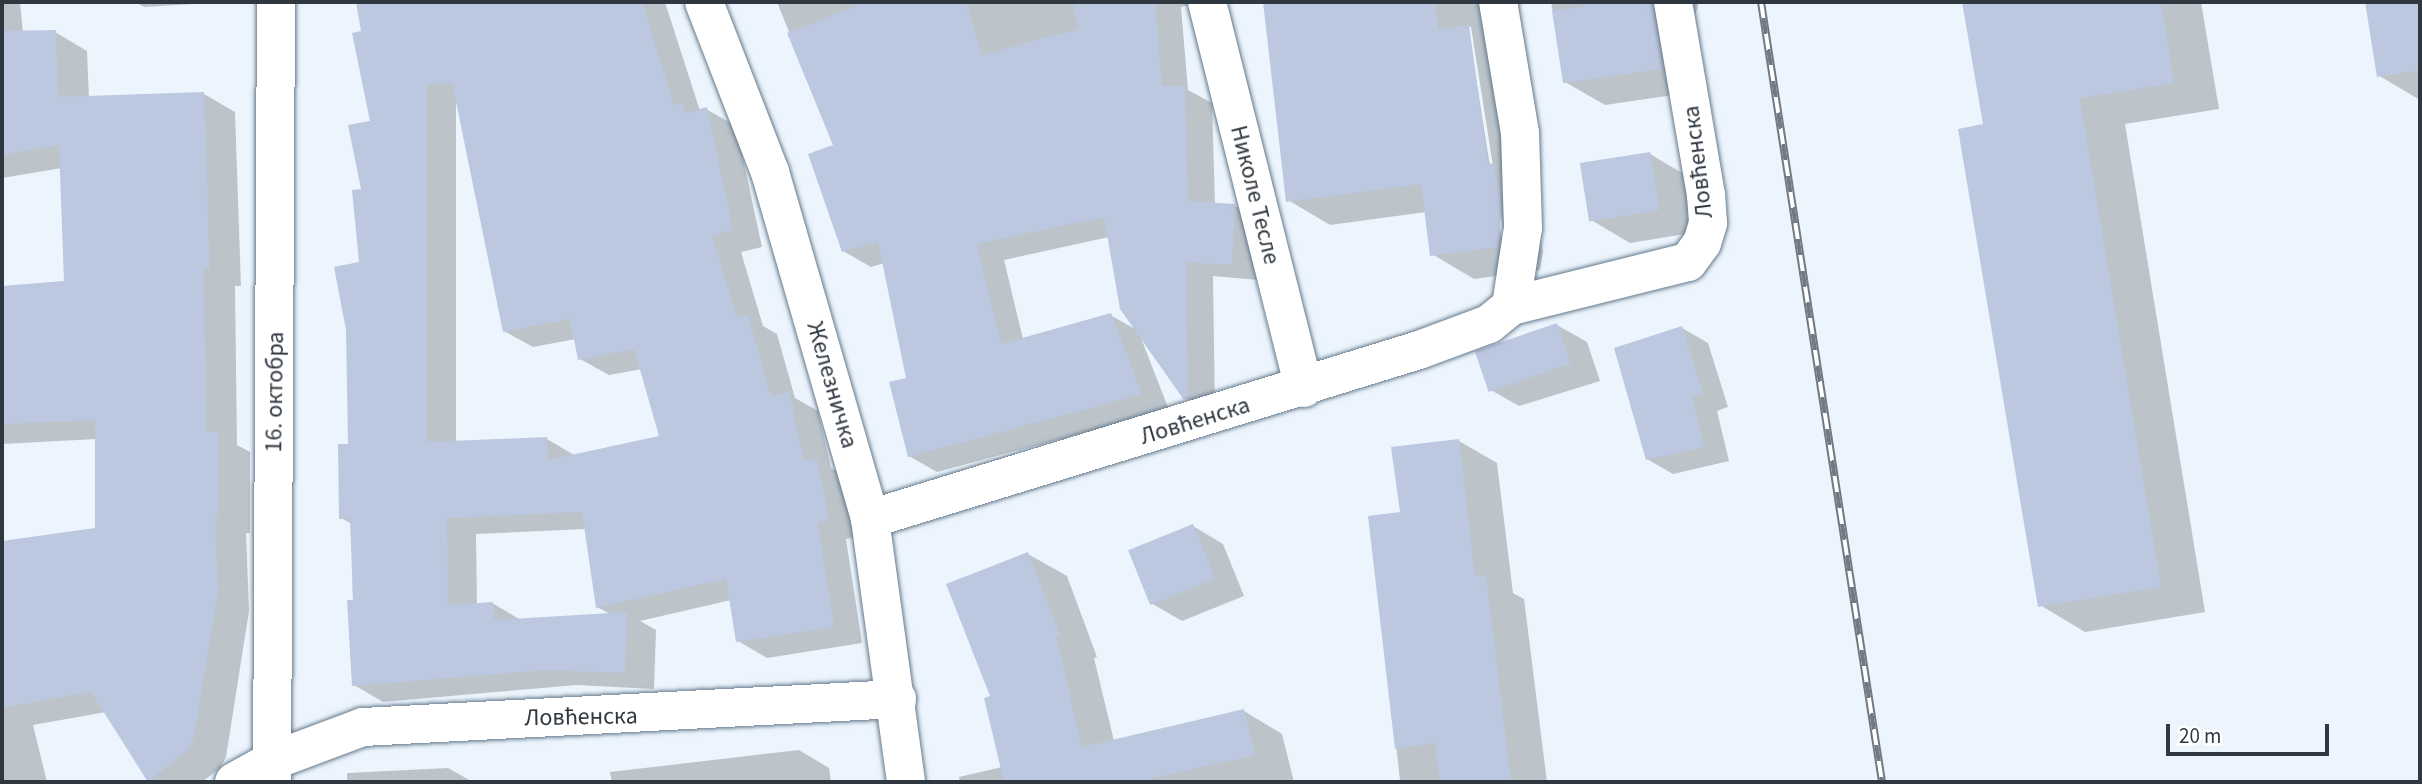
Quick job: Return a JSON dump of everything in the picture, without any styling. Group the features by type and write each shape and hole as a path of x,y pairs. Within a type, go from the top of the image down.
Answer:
{"street":[{"name":"16. октобра","path":"272,771 276,2"},
{"name":"Железничка","path":"704,2 769,172 870,519 897,699 906,782"},
{"name":"Николе Тесле","path":"1207,2 1304,388"},
{"path":"1498,2 1520,133 1524,228 1511,306"},
{"name":"Ловћенска","path":"870,519 1304,388 1489,324 1511,306 1688,262 1702,243 1708,223 1706,195 1673,2"},
{"name":"Ловћенска","path":"234,782 272,771 363,727 423,720 665,714 897,699"}],"building":[{"path":"356,2 642,2 674,105 683,102 685,113 707,107 733,230 712,236 737,318 748,315 771,396 789,392 804,461 817,459 829,520 818,523 834,627 736,642 726,579 596,608 582,512 447,518 448,605 493,602 494,620 627,612 625,673 547,670 352,686 347,600 353,600 350,518 339,519 338,444 348,444 346,330 334,267 359,262 352,190 361,189 348,125 370,121 352,33 361,31","holes":["452,82 503,332 570,319 578,360 634,349 659,436 548,460 547,437 427,442 427,85"]},
{"path":"866,2 966,2 982,55 1078,29 1073,2 1155,2 1162,86 1185,86 1188,201 1235,204 1232,265 1186,262 1188,398 1184,400 1120,309 1104,217 977,244 1001,344 1111,313 1142,394 908,457 889,382 906,378 878,242 842,252 808,154 833,145 787,33"},
{"path":"1263,2 1435,2 1438,29 1469,25 1488,164 1494,163 1501,212 1498,247 1430,256 1421,184 1286,202"},
{"path":"1583,2 1652,2 1662,69 1563,83 1552,11 1584,6"},
{"path":"1962,2 2161,2 2174,83 2080,98 2161,587 2038,607 1958,129 1983,124"},
{"path":"2365,2 2420,2 2420,70 2377,77"},
{"path":"56,30 58,97 204,92 210,269 204,269 206,432 219,432 218,516 215,516 218,592 194,738 188,750 148,782 91,692 2,708 2,541 95,528 95,420 2,424 2,286 64,281 59,145 2,155 2,31"},
{"path":"1650,152 1659,210 1589,221 1580,163"},
{"path":"1557,323 1571,364 1489,392 1475,351"},
{"path":"1682,326 1703,393 1692,396 1704,447 1646,460 1614,348"},
{"path":"1459,439 1475,576 1486,575 1511,782 1440,782 1435,743 1395,749 1368,516 1400,512 1391,447"},
{"path":"1193,524 1215,579 1150,605 1128,550"},
{"path":"1028,552 1060,635 1056,636 1082,747 1244,709 1255,755 1136,782 1004,782 984,698 990,696 946,584"}],"railway":[{"path":"1761,2 1882,782"}]}
